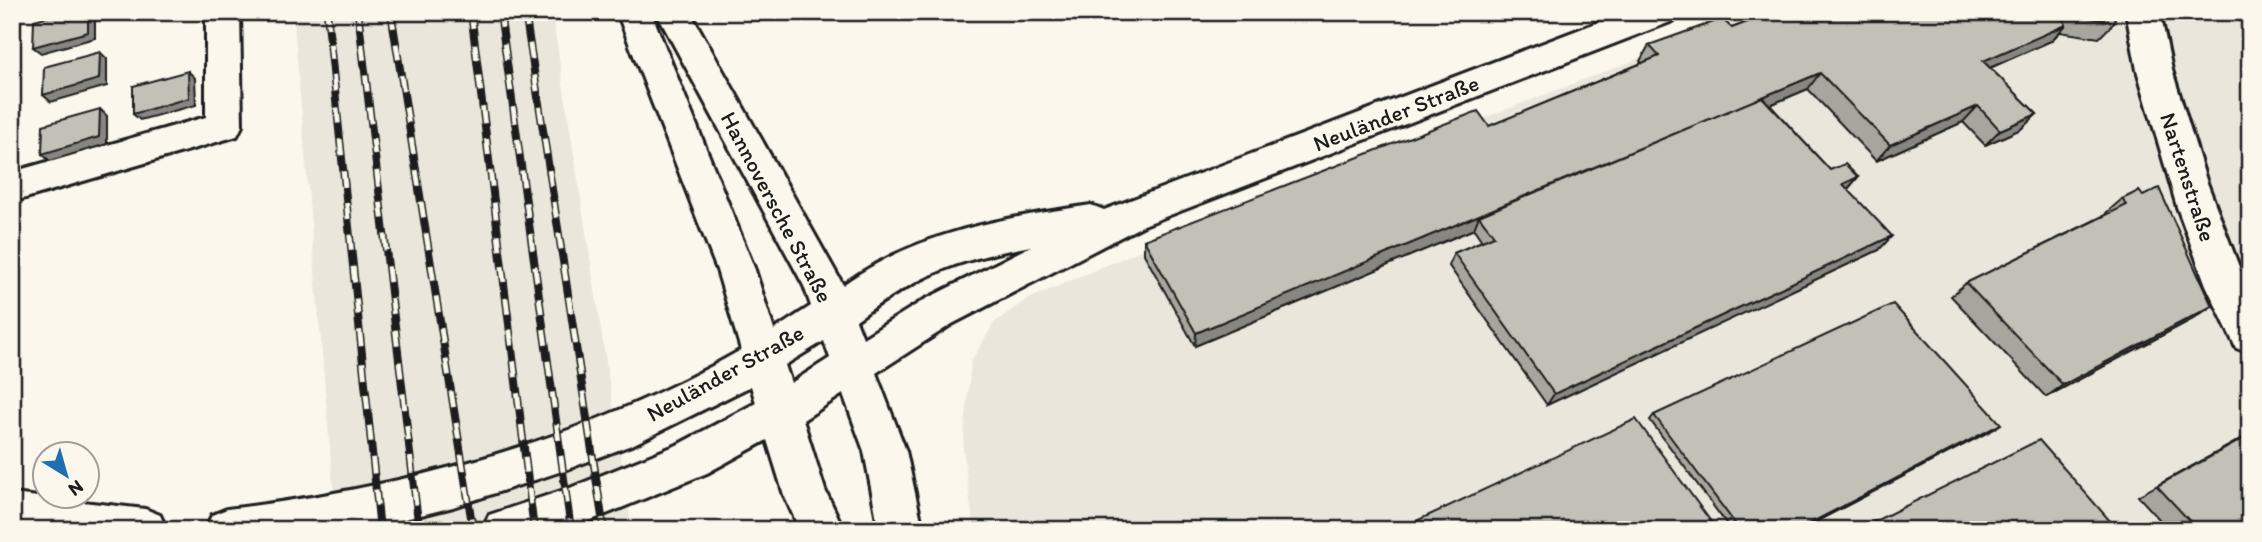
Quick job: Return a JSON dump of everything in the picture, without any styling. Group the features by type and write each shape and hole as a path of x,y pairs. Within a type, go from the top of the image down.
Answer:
{"main road":[{"path":"12,187 224,126 223,12"},
{"path":"634,12 736,270 805,495 822,530"},
{"name":"Hannoversche Straße","path":"673,12 704,74 770,184 822,282 885,451 901,530"},
{"name":"Neuländer Straße","path":"504,530 571,508 692,459 780,412 853,363 938,312 1131,214 1661,12"},
{"name":"Nartenstraße","path":"2143,12 2151,52 2188,182 2215,259 2250,336"},
{"name":"Neuländer Straße","path":"227,530 308,519 440,490 562,451 670,408 834,313 890,274 947,250 1131,214"},
{"path":"12,515 145,530"}],"shaded area":[{"path":"293,12 552,12 632,530 337,530"},
{"path":"1759,12 2250,12 2250,530 974,530 963,448 971,361 995,322 1026,300 1139,251"}],"building":[{"path":"65,12 88,12 88,32 33,47 34,20"},
{"path":"1773,12 2113,12 2115,22 2061,13 2066,25 1983,61 2037,114 2000,130 1978,106 1890,145 1820,73 1196,333 1144,240 1478,111 1489,126 1659,56 1649,45 1722,19 1732,28"},
{"path":"100,52 99,79 43,95 44,67"},
{"path":"188,71 189,98 133,114 133,86"},
{"path":"1762,97 1830,170 1845,164 1858,177 1843,184 1892,236 1554,394 1454,253 1494,236 1479,216"},
{"path":"100,109 99,137 42,154 43,125"},
{"path":"2159,188 2212,306 2063,385 1966,283 2127,205 2122,199 2139,191 2143,196"},
{"path":"1893,304 2001,424 1797,530 1740,530 1654,415"},
{"path":"1636,419 1717,530 1397,530"},
{"path":"2250,435 2250,530 2198,530 2157,486"},
{"path":"2039,440 2118,530 1857,530"}],"railway":[{"path":"327,12 380,530"},
{"path":"358,12 419,530"},
{"path":"391,12 473,530"},
{"path":"471,12 534,530"},
{"path":"500,12 571,530"},
{"path":"525,12 604,530"}]}
